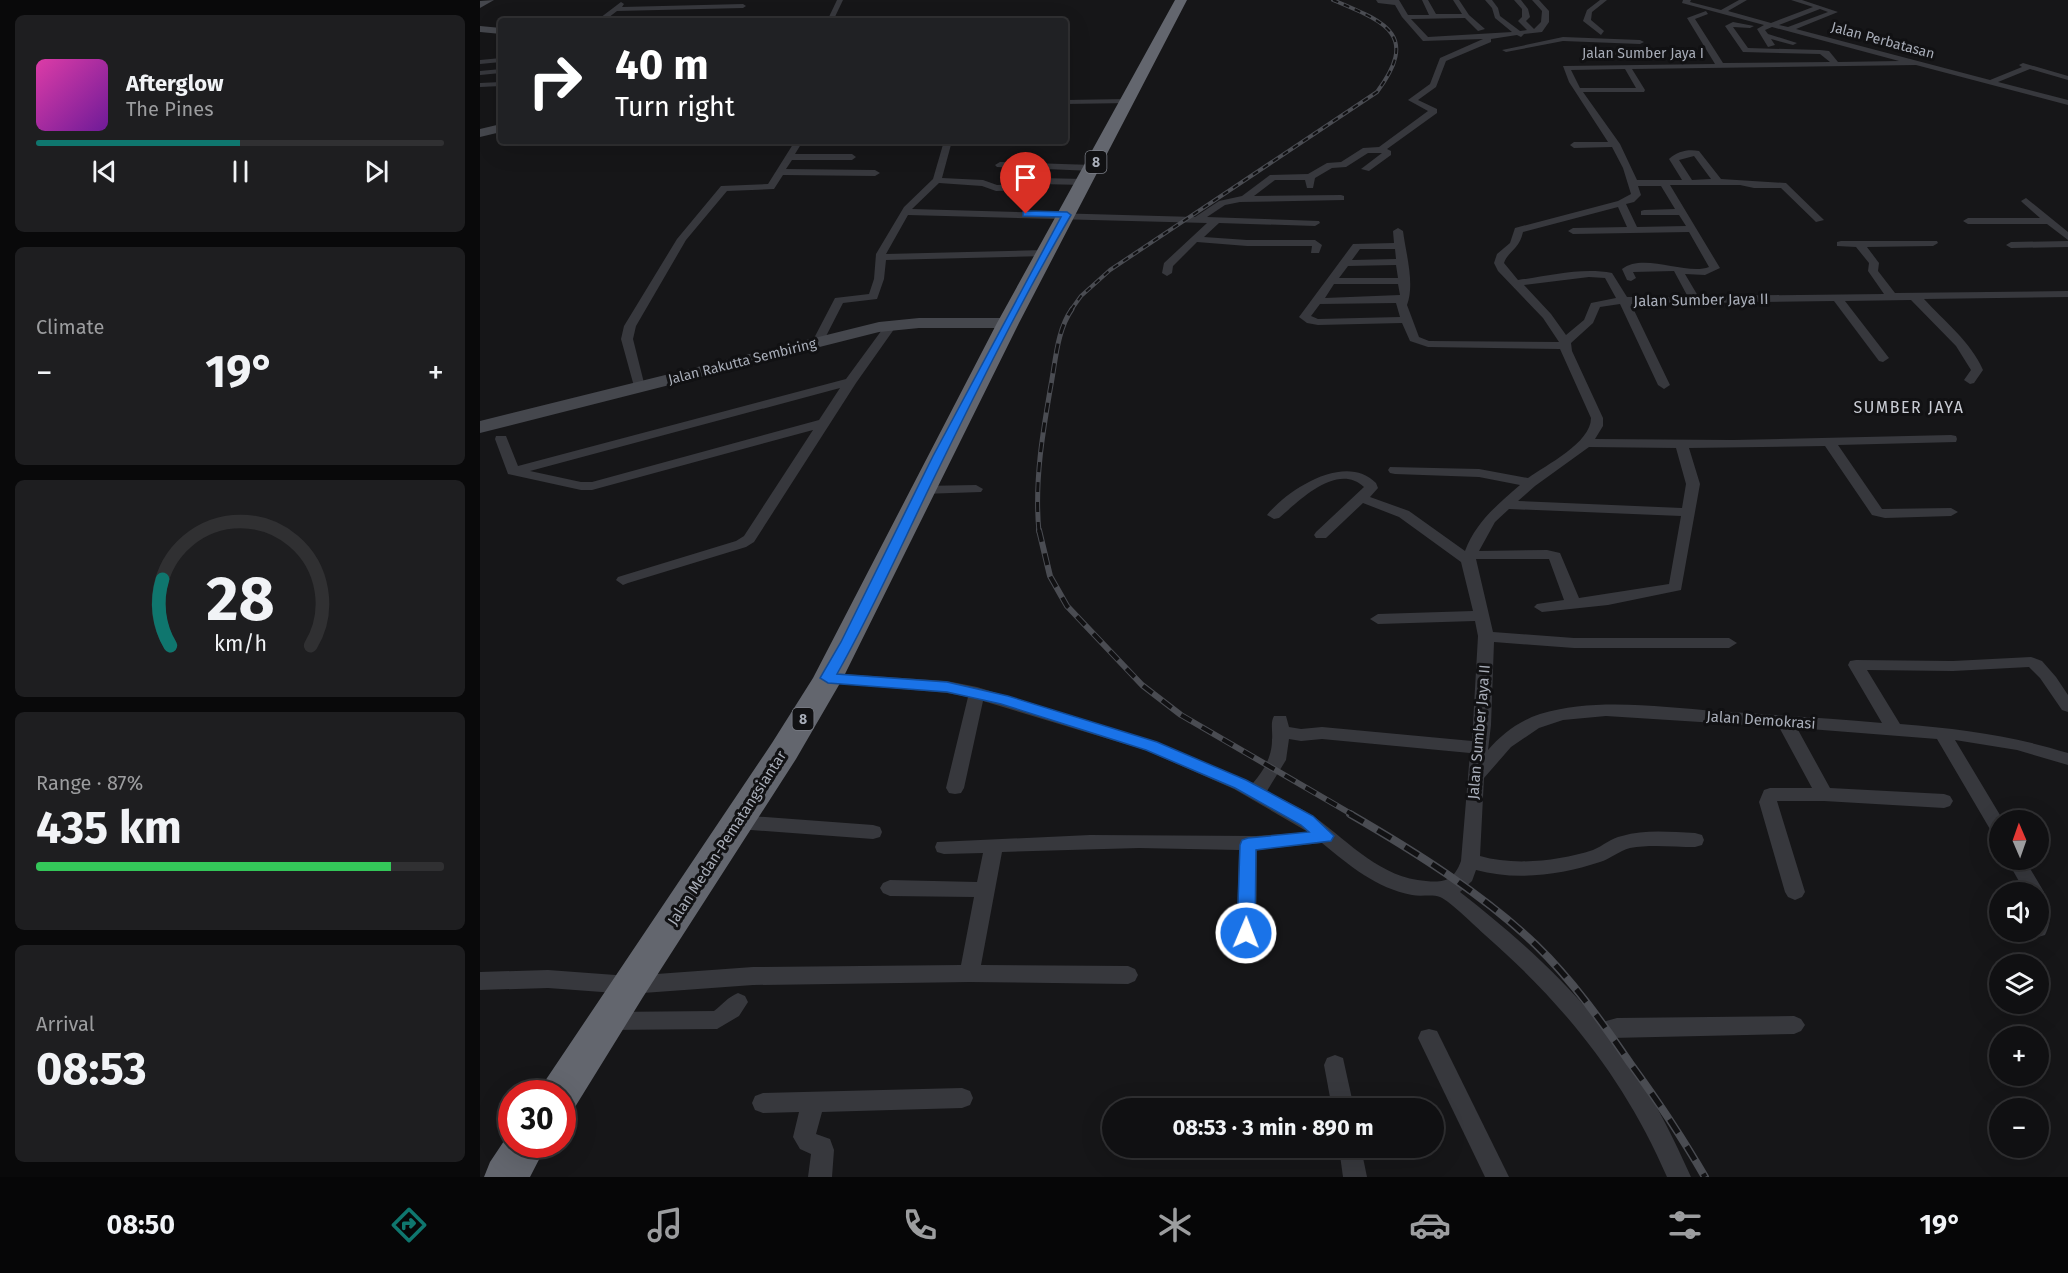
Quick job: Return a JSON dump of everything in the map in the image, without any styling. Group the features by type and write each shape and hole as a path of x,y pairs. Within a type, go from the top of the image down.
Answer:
{"highway":[{"name":"Jalan Medan-Pematangsiantar","path":"569,1080 784,751 828,678 1008,322 1181,0"},
{"path":"506,1177 518,1158"}],"main road":[{"path":"480,29 498,31"},
{"path":"480,133 498,129"},
{"name":"Jalan Rakutta Sembiring","path":"480,427 891,325 1008,322"}],"street":[{"path":"678,14 692,0"},
{"path":"708,14 720,0"},
{"path":"831,18 840,0"},
{"path":"1425,0 1434,17"},
{"path":"1456,0 1467,16 1490,37"},
{"path":"1488,0 1495,8 1497,18 1521,35"},
{"path":"1517,0 1525,9 1526,17 1522,21 1533,32"},
{"path":"1380,3 1397,1 1400,12 1408,17 1425,39 1521,35 1539,30 1545,22 1546,11 1535,0"},
{"path":"1601,33 1587,21 1589,12 1604,0"},
{"path":"1722,12 1744,0"},
{"path":"1768,36 1835,12 1794,0"},
{"path":"604,18 625,1 664,1 657,8"},
{"name":"Jalan Perbatasan","path":"1689,2 2068,103"},
{"path":"615,9 714,7 746,3"},
{"path":"737,14 746,3"},
{"path":"1761,29 1820,7"},
{"path":"617,18 628,14 630,9"},
{"path":"1706,13 1691,18 1720,65"},
{"path":"1408,17 1467,16"},
{"path":"1778,33 1742,25 1729,26 1746,50 1820,52 1826,53 1836,64"},
{"path":"1419,31 1481,29"},
{"path":"1761,29 1768,36 1771,45"},
{"path":"1581,33 1630,33 1640,42 1656,66"},
{"path":"1768,36 1793,43"},
{"path":"1381,150 1434,111 1412,100 1432,85 1443,60 1484,43 1490,37"},
{"path":"1506,51 1566,39 1640,42"},
{"path":"1437,44 1443,60"},
{"path":"480,60 487,50"},
{"path":"1600,54 1648,53"},
{"path":"480,60 498,60"},
{"name":"Jalan Sumber Jaya I","path":"1634,183 1616,144 1599,124 1566,68 1919,63"},
{"path":"1992,82 2026,66 2068,78"},
{"path":"1578,90 1641,90 1627,67"},
{"path":"480,73 498,71"},
{"path":"481,86 498,84"},
{"path":"1068,102 1127,101"},
{"path":"639,387 627,339 630,326 682,238 722,189 730,186 771,187 797,144"},
{"path":"818,342 839,300 873,297 879,279 881,257 906,212 937,180 947,144"},
{"path":"1574,145 1616,144"},
{"path":"1245,198 1273,177 1310,177 1330,165 1343,165 1366,150 1381,150 1388,153 1366,169"},
{"path":"1689,183 1674,159 1682,154 1696,153 1718,182"},
{"path":"790,157 852,157"},
{"path":"1000,165 1089,175"},
{"path":"780,172 875,173"},
{"path":"937,180 976,182 996,188 1023,187 1038,181 1089,175"},
{"path":"1310,177 1311,198"},
{"path":"1469,557 1490,519 1530,483 1586,443 1598,426 1597,418 1565,344 1547,316 1499,263 1501,256 1515,244 1519,230 1634,198 1634,183 1718,182 1783,185 1819,220"},
{"path":"1664,183 1713,262 1714,268 1709,272 1679,272"},
{"path":"1198,219 1222,203 1245,198 1341,198"},
{"path":"2026,201 2068,237"},
{"path":"1621,203 1633,230"},
{"path":"906,212 1316,222"},
{"path":"1644,213 1682,212"},
{"path":"1167,273 1168,265 1217,220"},
{"path":"1968,221 2049,221"},
{"path":"1573,231 1693,229"},
{"path":"1398,231 1404,281 1401,305 1414,339 1428,344 1565,344"},
{"path":"1195,239 1226,242 1315,243 1317,245 1315,251"},
{"path":"1842,244 1933,243"},
{"path":"1859,244 1874,263 1873,271 1893,298"},
{"path":"2011,245 2068,244"},
{"path":"1400,246 1357,246 1334,281 1305,317 1311,321 1406,320"},
{"path":"881,257 1045,253"},
{"path":"1867,253 1911,253"},
{"path":"1620,257 1629,273 1673,268 1679,272 1695,300"},
{"path":"1346,263 1401,262"},
{"path":"1516,283 1606,274 1624,301 1664,385"},
{"path":"1334,281 1404,281"},
{"name":"Jalan Sumber Jaya II","path":"1565,344 1589,321 1599,303 2068,294"},
{"path":"1915,297 1976,366 1977,370 1970,380"},
{"path":"1838,299 1883,358"},
{"path":"1317,301 1403,300"},
{"path":"623,580 741,544 749,539 850,382 891,325"},
{"path":"513,471 850,382"},
{"path":"513,471 581,486 592,486 824,423"},
{"path":"501,439 513,471"},
{"path":"1586,443 1681,444 1951,439"},
{"path":"1829,442 1877,512 1885,514 1951,512"},
{"path":"1542,607 1574,605 1674,590 1678,583 1693,484 1681,444"},
{"path":"1395,470 1479,472 1530,483"},
{"path":"1274,516 1314,483 1327,477 1347,476 1366,481 1371,489 1321,535"},
{"path":"922,490 976,489"},
{"path":"1361,498 1404,514 1469,557 1546,554 1556,556 1574,605"},
{"path":"1506,505 1688,512"},
{"name":"Jalan Sumber Jaya II","path":"1443,890 1458,884 1465,876 1470,861 1475,777 1483,725 1486,636 1469,557"},
{"path":"1378,619 1483,616"},
{"path":"1486,636 1574,643 1729,643"},
{"path":"1895,730 1856,665 1953,666 2038,663 2044,668 2058,695 2068,706"},
{"path":"828,678 947,687 977,693 1151,746 1255,793 1307,821 1365,868 1386,879 1413,888 1443,890 1530,962 1594,1034 1617,1065 1652,1121 1678,1177"},
{"path":"955,788 977,693"},
{"name":"Jalan Demokrasi","path":"1475,777 1509,738 1543,719 1598,712 1942,733 1995,739 2068,759"},
{"path":"1785,722 1824,794"},
{"path":"1255,793 1276,765 1281,751 1281,726 1301,735 1322,733 1479,748"},
{"path":"1942,733 1989,812"},
{"path":"1796,892 1768,802 1770,795 1779,793 1824,794 1944,801"},
{"path":"738,822 873,832"},
{"path":"944,847 1073,841 1175,841 1248,845 1325,836"},
{"path":"1470,861 1496,868 1534,869 1597,856 1624,842 1651,839 1695,840"},
{"path":"1246,955 1248,845"},
{"path":"969,973 994,846"},
{"path":"890,888 984,890"},
{"path":"480,981 548,979 629,985 753,976 969,973 1128,975"},
{"path":"606,1021 717,1020 732,1011 738,1002"},
{"path":"1594,1034 1617,1027 1794,1025"},
{"path":"1429,1038 1497,1177"},
{"path":"1335,1065 1341,1098"},
{"path":"763,1103 962,1098"},
{"path":"813,1102 804,1137 808,1142 822,1147 820,1177"},
{"path":"1352,1158 1355,1177"}],"railway":[{"path":"1071,310 1081,296 1110,270 1377,92 1390,72 1396,56 1396,43 1391,32 1368,15 1333,0"},
{"path":"1039,532 1038,494 1043,436 1058,343 1072,309"},
{"path":"1039,530 1050,576 1067,606 1142,685 1181,715 1353,815"},
{"path":"1350,814 1423,858 1471,891 1515,926 1549,958 1609,1032 1669,1119 1705,1177"}],"district":[{"name":"SUMBER JAYA","path":"1909,407"}],"route":[{"path":"1026,214 1067,215 939,456 828,678 947,687 1003,700 1151,746 1240,784 1307,821 1325,836 1309,840 1248,845 1246,933"}]}
